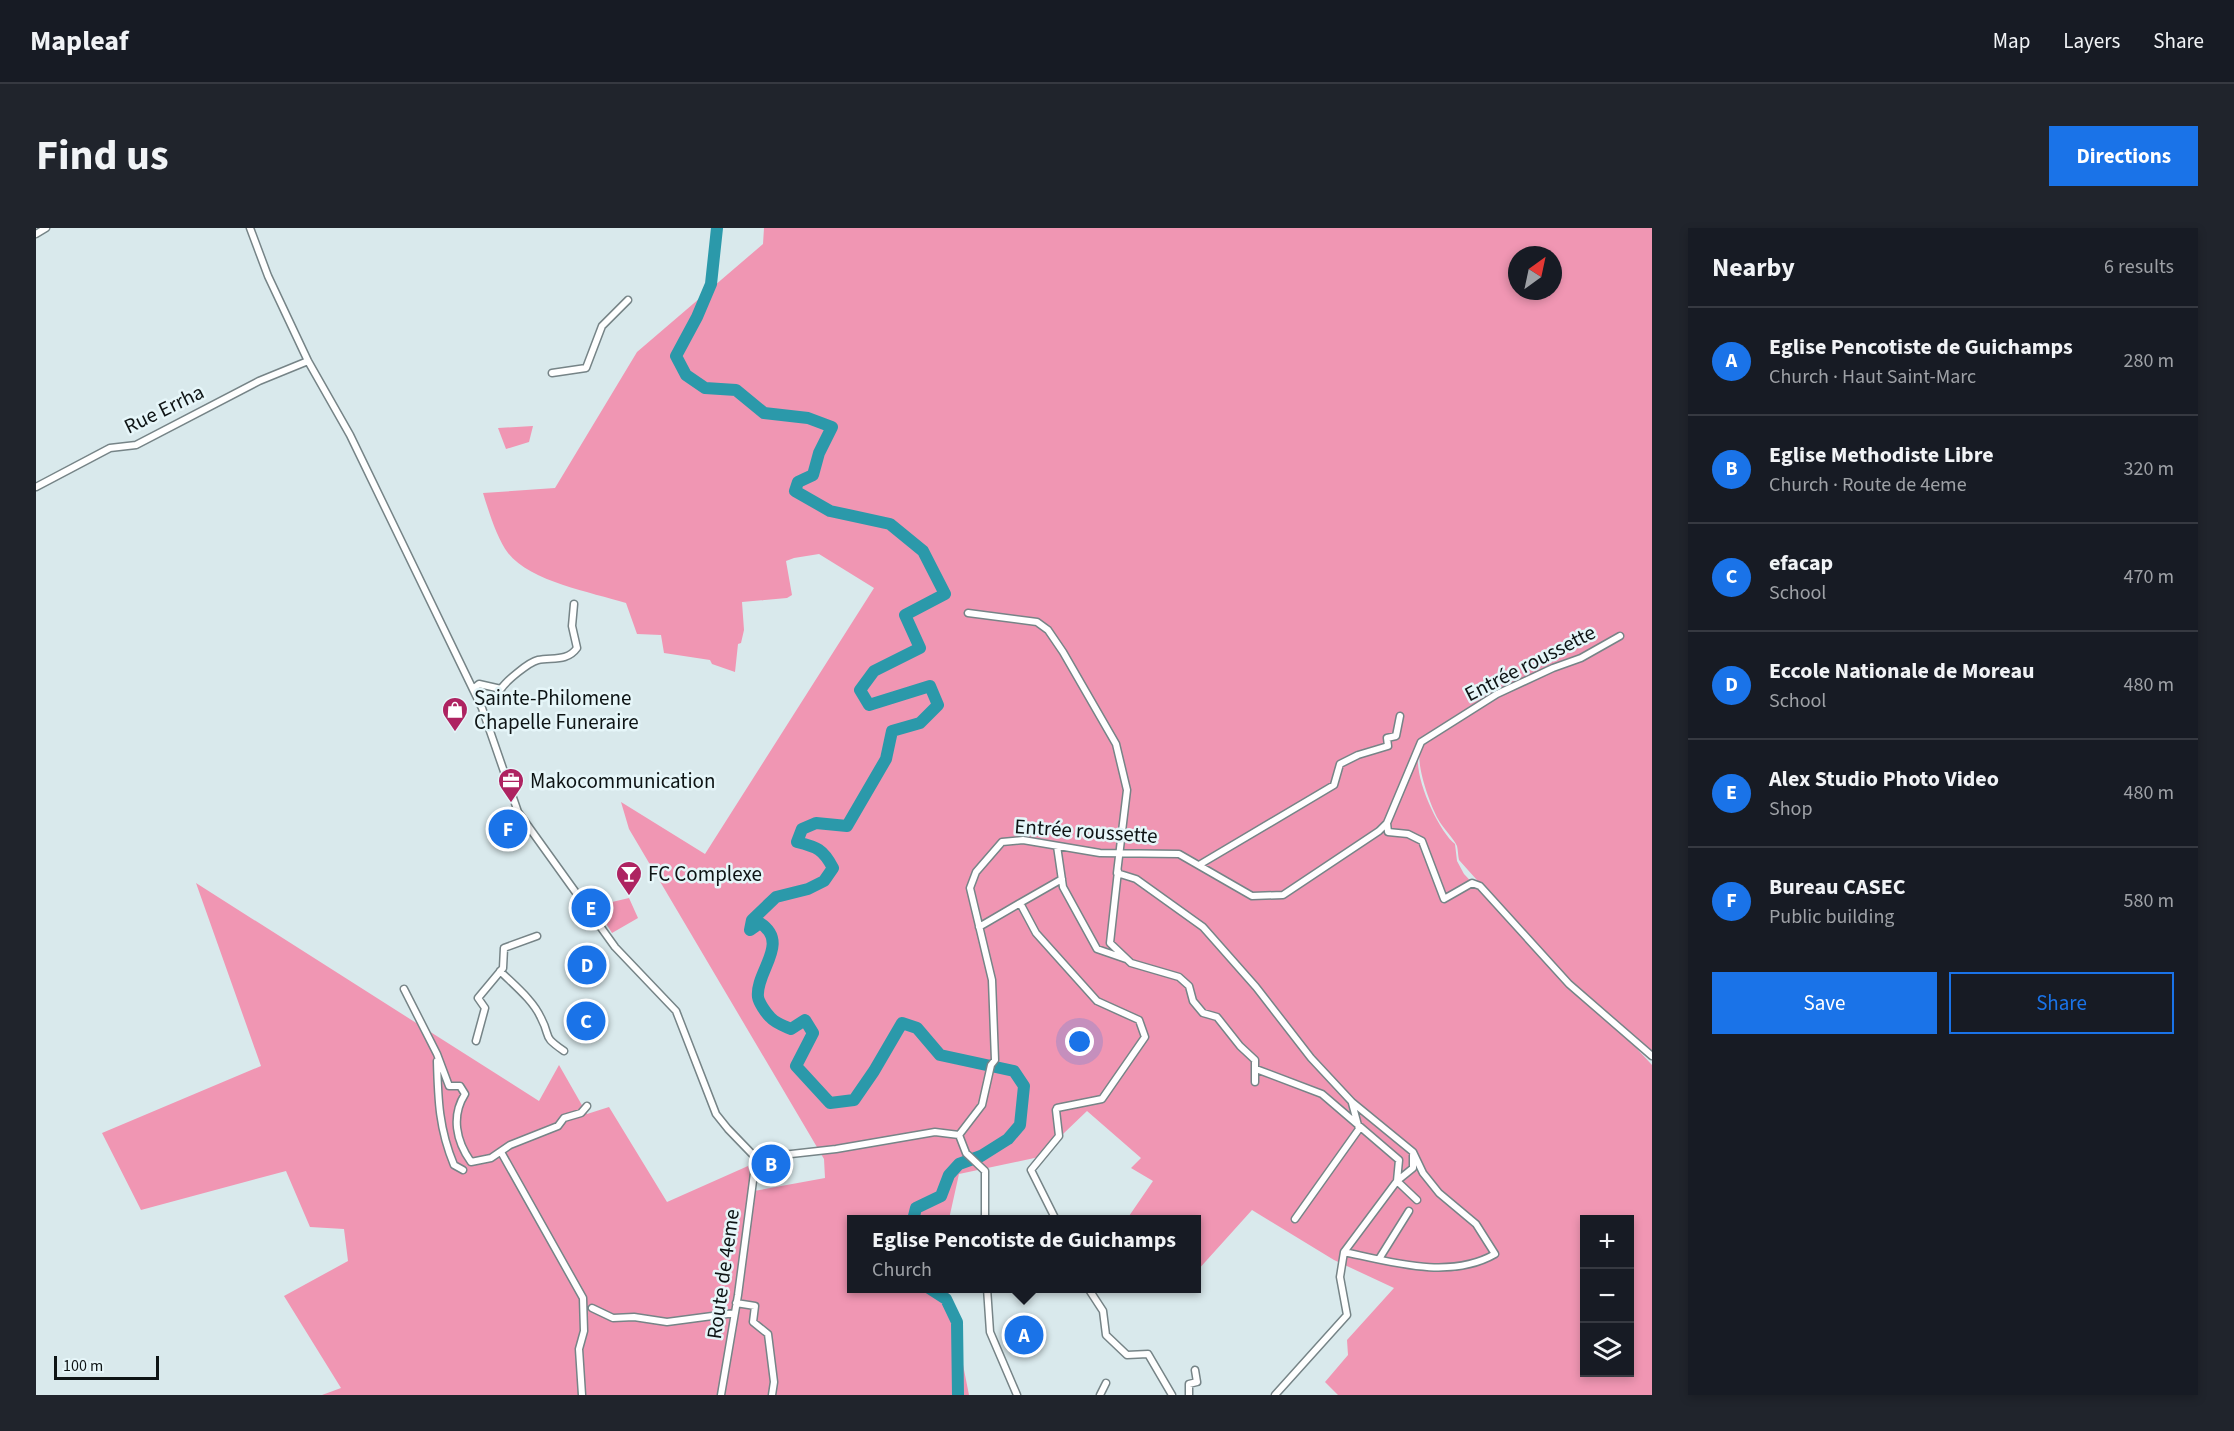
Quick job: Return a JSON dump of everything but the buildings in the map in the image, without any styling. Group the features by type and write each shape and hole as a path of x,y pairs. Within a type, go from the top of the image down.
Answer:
{"street":[{"path":"36,234 46,228"},
{"path":"250,228 268,276 308,361 350,435 482,708 518,812 615,947 676,1011 716,1114 756,1158 836,1149 935,1132 959,1135 966,1153 985,1171 985,1215"},
{"path":"552,373 586,368 602,326 628,300"},
{"name":"Rue Errha","path":"36,487 111,448 136,445 259,381 308,361"},
{"path":"473,689 479,684 501,689 516,674 537,660 567,657 573,654 577,648 572,626 574,604"},
{"path":"968,613 1037,622 1048,630 1063,652 1116,744 1127,790 1110,942 1131,963 1179,977 1188,986 1193,1001 1203,1012 1217,1017 1240,1046 1255,1060 1255,1082"},
{"name":"Entrée roussette","path":"959,1135 982,1105 991,1065 995,1060 992,981 970,888 976,872 1002,842 1023,840 1100,853 1179,854 1252,896 1283,896 1379,831 1387,823 1421,742 1497,694 1553,668 1581,658 1620,636"},
{"path":"1200,865 1334,786 1340,764 1358,755 1388,746 1387,738 1396,736 1400,716"},
{"path":"1387,823 1388,832 1408,834 1422,841 1444,899 1472,883 1480,886 1569,984 1652,1056"},
{"path":"1057,846 1063,886 1097,949 1128,960"},
{"path":"1118,871 1117,873 1136,879 1203,927 1256,987 1311,1059 1352,1102 1413,1152 1423,1173 1439,1193 1476,1224 1495,1254 1485,1260 1452,1267 1404,1265 1344,1252"},
{"path":"979,927 1062,879"},
{"path":"1020,903 1036,933 1096,1000 1139,1020 1145,1037 1102,1099 1056,1109 1059,1136 1031,1170 1054,1215"},
{"path":"476,1041 485,1008 478,998 503,968 504,948 537,936"},
{"path":"500,971 523,994 541,1018 547,1039 564,1051"},
{"path":"404,989 437,1054 449,1086 460,1086 465,1094 456,1113 463,1150 471,1162 491,1158 510,1145 558,1126 564,1118 581,1113 586,1106"},
{"path":"437,1054 438,1111 447,1149 454,1165 463,1170"},
{"path":"1256,1069 1322,1094 1399,1160 1397,1182"},
{"path":"1352,1102 1359,1128"},
{"path":"1295,1219 1359,1128"},
{"path":"501,1152 583,1298 584,1331 579,1349 582,1395"},
{"path":"1275,1395 1347,1315 1342,1300 1341,1277 1344,1252 1397,1182 1413,1168 1413,1152"},
{"name":"Route de 4eme","path":"721,1395 735,1313 756,1158"},
{"path":"1397,1182 1417,1200"},
{"path":"1379,1259 1409,1211"},
{"path":"987,1293 990,1332 1017,1395"},
{"path":"1091,1293 1103,1311 1107,1335 1127,1355 1148,1354 1172,1395"},
{"path":"736,1303 756,1306 753,1322 768,1334 774,1382 772,1395"},
{"path":"592,1308 613,1318 634,1317 667,1322 735,1313"},
{"path":"1189,1395 1189,1384 1197,1382 1195,1370"},
{"path":"1100,1395 1106,1383"}],"shaded area":[{"path":"764,228 1652,228 1652,1054 1572,986 1459,860 1457,846 1438,819 1428,795 1420,765 1420,750 1418,759 1427,800 1441,827 1455,844 1457,861 1464,874 1574,991 1627,1038 1652,1065 1652,1395 1338,1395 1325,1382 1348,1355 1347,1340 1394,1288 1334,1260 1252,1210 1201,1267 1201,1215 1130,1215 1153,1181 1131,1168 1141,1158 1087,1111 1039,1157 959,1174 950,1215 847,1215 847,1293 949,1293 969,1395 322,1395 341,1388 284,1296 348,1261 344,1229 310,1227 286,1171 141,1210 102,1133 261,1066 196,883 539,1101 559,1065 587,1114 609,1107 667,1202 748,1166 754,1191 825,1178 824,1159 629,829 621,802 705,854 874,588 819,554 794,558 786,561 792,595 787,598 742,602 744,630 741,643 738,644 735,672 712,664 710,660 664,653 661,635 637,634 626,603 546,579 531,572 508,553 493,524 483,493 555,488 637,352 763,244"},
{"path":"533,426 529,442 506,449 498,428"},
{"path":"629,898 638,918 612,933 595,906"}],"waterway":[{"path":"717,228 711,284 697,317 676,356 686,375 705,388 736,390 764,413 808,418 832,427 819,453 813,475 798,482 795,491 830,511 890,524 923,551 945,594 905,615 920,648 874,671 860,690 869,705 930,686 938,705 920,723 892,731 886,759 847,826 816,823 802,829 797,842 819,850 833,868 824,881 808,889 776,897 752,920 750,930 760,923 769,931 772,939 770,958 758,987 760,1002 772,1019 791,1029 805,1020 813,1033 796,1066 830,1103 854,1100 902,1023 917,1028 940,1055 1014,1071 1024,1086 1020,1125 1008,1139 981,1156 959,1164 949,1175 941,1196 916,1208 914,1215"},
{"path":"937,1293 946,1299 957,1322 958,1395"}],"place":[{"name":"Sainte-Philomene Chapelle Funeraire","path":"455,733"},
{"name":"Makocommunication","path":"511,804"},
{"name":"Bureau CASEC","path":"508,829"},
{"name":"FC Complexe","path":"629,897"},
{"name":"Alex Studio Photo Video","path":"591,908"},
{"name":"Eccole Nationale de Moreau","path":"587,965"},
{"name":"efacap","path":"586,1021"},
{"name":"Eglise Methodiste Libre","path":"771,1164"},
{"name":"Eglise Pencotiste de Guichamps","path":"1024,1335"}]}
